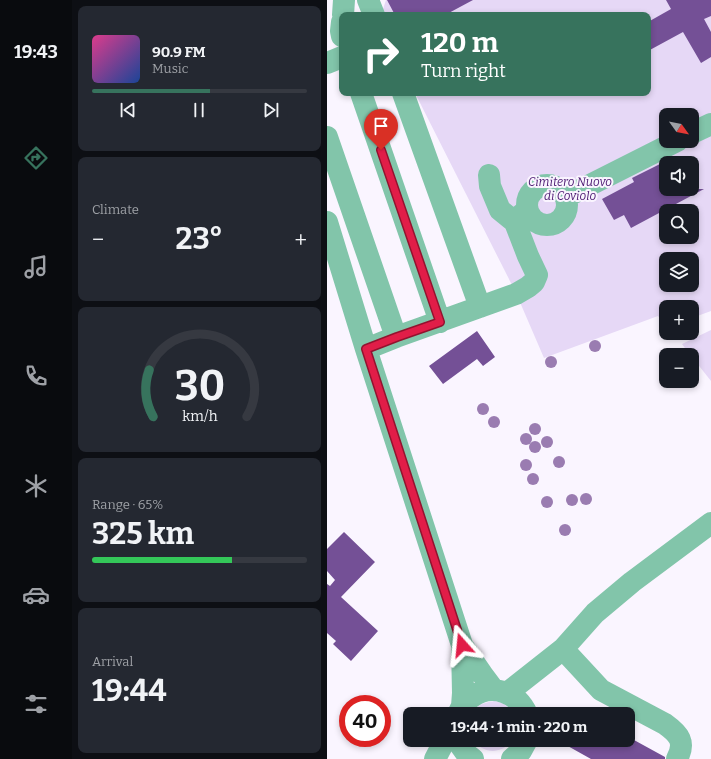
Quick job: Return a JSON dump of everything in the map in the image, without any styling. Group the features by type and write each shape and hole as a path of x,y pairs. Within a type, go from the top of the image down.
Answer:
{"street":[{"path":"343,0 343,12"},
{"path":"368,0 373,12"},
{"path":"327,63 339,58"},
{"path":"362,96 440,322"},
{"path":"404,96 480,307"},
{"path":"699,130 711,124"},
{"path":"327,137 397,337"},
{"path":"566,197 663,148"},
{"path":"366,349 505,298 528,287 534,282 537,275 516,225 522,216 529,197 538,187 544,185 557,187 566,197 568,203 567,210 560,221 554,224 540,224 530,216 522,216 500,210 490,186 489,175"},
{"path":"327,222 331,251 366,349 462,645 482,674 501,692"},
{"path":"530,707 536,684 556,654 595,612 631,582 711,523"},
{"path":"461,707 463,693 462,645"},
{"path":"501,692 556,654"},
{"path":"556,654 601,690 674,730 680,738 681,745 677,759"},
{"path":"463,707 473,696 487,691 501,692 515,698 524,707"},
{"path":"435,759 441,747"}],"green space":[{"name":"Cimitero Nuovo di Coviolo","path":"386,0 711,0 711,311 699,315 699,300 659,300 659,317 658,316 544,358 516,293 417,96 651,96 651,12 382,12"},
{"path":"711,330 711,381 699,366 699,348 685,348 682,344 690,340 699,340 699,336"},
{"path":"495,701 507,707 476,707 488,702"},
{"path":"480,747 505,747 493,751"}],"building":[{"path":"387,0 473,0 451,12 393,12"},
{"path":"666,0 711,0 711,16 704,19 711,32 711,57 701,63 683,32 651,49 651,20 671,9"},
{"path":"659,164 659,196 691,196 676,204 659,204 659,213 631,228 624,215 614,220 602,199 634,182 632,178"},
{"path":"477,331 495,357 483,366 477,359 443,384 429,366"},
{"path":"344,532 375,562 341,597 378,631 351,661 333,644 336,641 327,633 327,584 330,586 335,580 327,571 327,549"},
{"path":"635,741 665,757 665,759 591,759 570,747 635,747"}],"route":[{"path":"381,150 440,322 366,349 462,645"}]}
